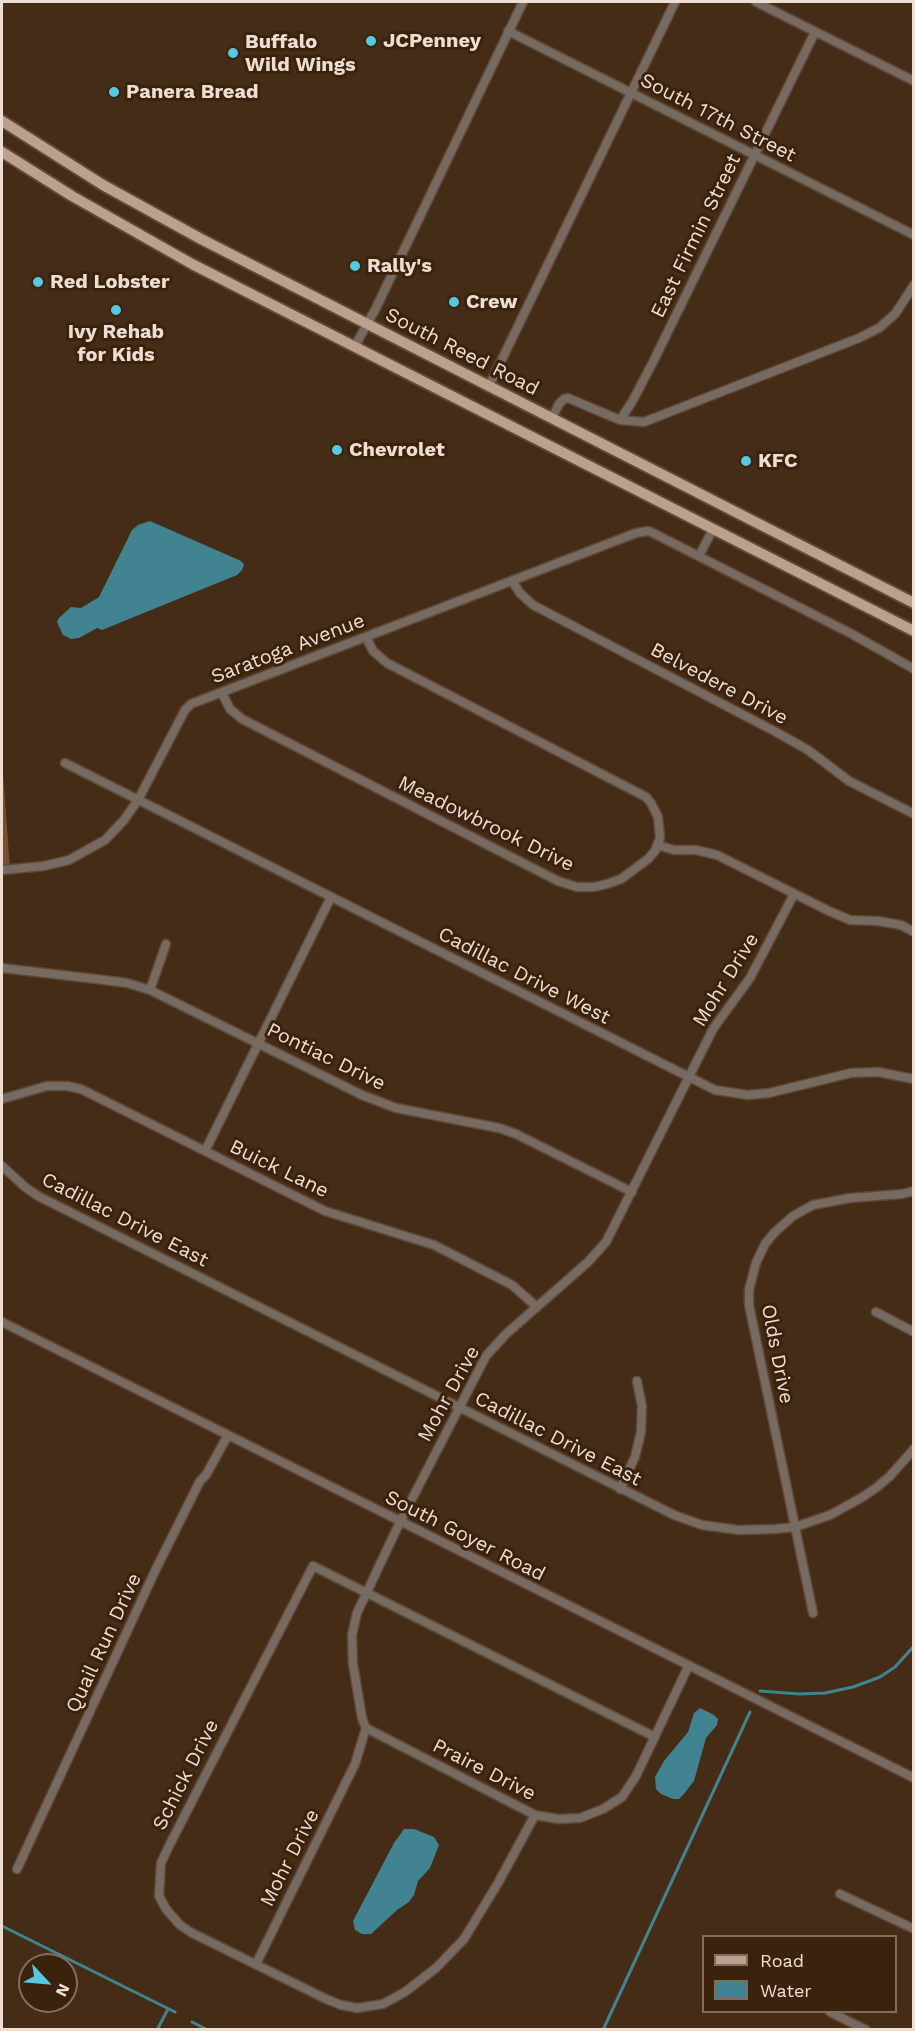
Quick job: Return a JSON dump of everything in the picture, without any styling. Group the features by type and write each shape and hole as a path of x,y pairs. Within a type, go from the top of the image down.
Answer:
{"main road":[{"name":"South Reed Road","path":"2,121 103,185 201,239 914,603"},
{"path":"2,152 72,196 192,264 914,631"}],"street":[{"path":"355,346 368,324 523,2"},
{"path":"489,386 675,2"},
{"path":"756,2 914,81"},
{"name":"South 17th Street","path":"508,31 914,235"},
{"name":"East Firmin Street","path":"620,420 653,362 753,154 815,32"},
{"path":"552,418 559,404 568,398 620,420 644,422 797,364 879,328 900,308 914,285"},
{"path":"713,529 699,556 850,633 914,669"},
{"name":"Saratoga Avenue","path":"2,870 44,866 69,860 105,840 124,820 138,800 185,710 191,704 636,533 651,532 699,556"},
{"name":"Belvedere Drive","path":"512,581 520,593 533,605 776,732 808,750 849,781 914,814"},
{"path":"366,637 373,651 387,663 646,797 658,817 660,838 657,845 674,850 696,850 717,855 850,920 901,925 914,932"},
{"name":"Meadowbrook Drive","path":"222,693 230,709 242,719 558,882 576,887 594,887 621,879 648,859 657,845"},
{"name":"Cadillac Drive West","path":"65,763 716,1090 748,1095 769,1093 851,1073 878,1072 914,1079"},
{"name":"Mohr Drive","path":"256,1964 355,1764 366,1728 362,1718 353,1664 352,1635 357,1613 400,1522 486,1356 506,1334 588,1262 606,1242 713,1029 750,978 794,894"},
{"path":"205,1151 331,897"},
{"path":"150,990 166,944"},
{"name":"Pontiac Drive","path":"2,968 127,983 150,990 362,1095 396,1108 499,1128 516,1134 632,1192"},
{"name":"Buick Lane","path":"2,1099 47,1086 81,1089 325,1211 434,1245 512,1285 537,1306"},
{"name":"Cadillac Drive East","path":"2,1166 38,1196 674,1515 702,1525 739,1530 795,1527 830,1515 861,1498 890,1476 914,1449"},
{"name":"Olds Drive","path":"813,1612 749,1305 749,1290 756,1263 765,1244 793,1216 813,1205 850,1198 914,1191"},
{"path":"876,1312 914,1332"},
{"name":"South Goyer Road","path":"2,1322 914,1778"},
{"path":"620,1488 635,1457 641,1432 642,1406 637,1381"},
{"name":"Quail Run Drive","path":"17,1869 161,1560 200,1481 206,1475 228,1435"},
{"name":"Schick Drive","path":"366,1593 313,1566 161,1863 158,1879 159,1896 166,1909 180,1925 341,2005 357,2008 383,2004 405,1992 436,1968 464,1939 535,1815"},
{"path":"366,1593 655,1737"},
{"name":"Praire Drive","path":"366,1728 535,1815 558,1819 579,1818 603,1809 622,1797 636,1776 688,1666"},
{"path":"840,1894 914,1929"},
{"path":"832,2013 866,2030"}],"shaded area":[{"path":"2,760 10,869 2,870"}],"water":[{"path":"150,521 241,561 244,565 242,570 237,575 102,630 97,628 79,638 71,639 63,635 57,622 59,618 71,607 81,608 99,597 132,530"},
{"path":"700,1708 718,1719 717,1725 706,1738 694,1781 679,1799 673,1799 656,1789 655,1777 664,1761 688,1732 694,1713"},
{"path":"404,1829 414,1829 434,1837 439,1845 430,1868 418,1881 414,1895 409,1902 371,1934 362,1934 355,1930 353,1921 394,1843"}],"waterway":[{"path":"760,1691 825,1693 853,1687 880,1677 895,1667 914,1646"},
{"path":"603,2030 750,1712"},
{"path":"2,1926 175,2012"},
{"path":"157,2030 168,2009"},
{"path":"192,2022 208,2030"}],"place":[{"name":"JCPenney","path":"371,41"},
{"name":"Buffalo Wild Wings","path":"233,53"},
{"name":"Panera Bread","path":"114,92"},
{"name":"Rally's","path":"355,266"},
{"name":"Red Lobster","path":"38,282"},
{"name":"Crew","path":"454,302"},
{"name":"Ivy Rehab for Kids","path":"116,310"},
{"name":"Chevrolet","path":"337,450"},
{"name":"KFC","path":"746,461"}]}
